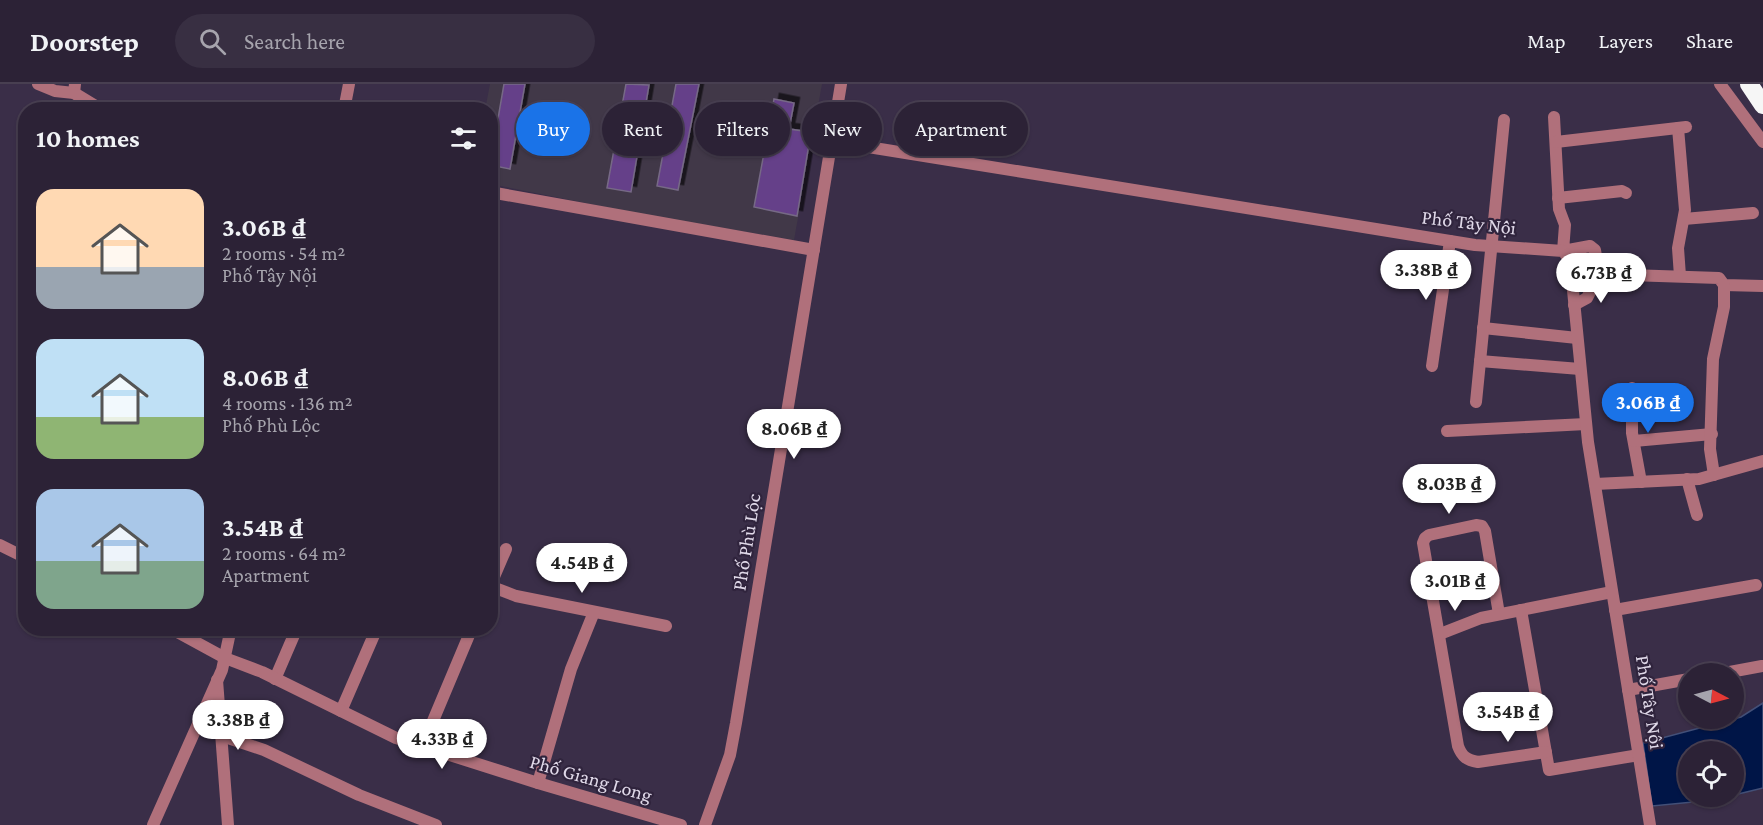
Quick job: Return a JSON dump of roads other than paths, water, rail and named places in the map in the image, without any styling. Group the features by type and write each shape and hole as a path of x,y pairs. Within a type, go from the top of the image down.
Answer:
{"highway":[{"path":"1750,86 1763,105"}],"street":[{"path":"38,84 55,91 75,88 92,102"},
{"path":"346,102 349,84"},
{"name":"Phố Phù Lộc","path":"838,102 841,84"},
{"path":"1720,84 1763,142"},
{"path":"1554,117 1559,209 1565,225 1563,251 1590,246 1595,250 1599,274 1587,298 1574,305"},
{"path":"1476,402 1504,120"},
{"path":"1556,141 1682,128 1685,210 1678,248 1680,276"},
{"name":"Phố Tây Nội","path":"882,149 1450,242 1563,251 1570,260 1586,424 1650,825"},
{"name":"Phố Phù Lộc","path":"705,825 730,755 829,156"},
{"path":"1558,198 1622,191 1626,194"},
{"path":"498,193 814,249"},
{"path":"1684,219 1753,213"},
{"path":"1432,366 1450,242"},
{"path":"1599,274 1719,278 1724,285 1724,307 1713,359 1710,408 1712,434 1710,449 1714,474"},
{"path":"1724,285 1763,286"},
{"path":"1483,328 1577,338"},
{"path":"1480,361 1580,369"},
{"path":"1632,388 1634,441 1641,482"},
{"path":"1447,431 1586,424"},
{"path":"1634,441 1712,434"},
{"path":"1595,484 1699,479 1763,461"},
{"path":"1687,479 1697,515"},
{"path":"1499,614 1485,531 1482,526 1476,525 1429,535 1425,538 1423,543 1461,754 1469,760 1478,762 1546,752"},
{"path":"0,545 18,554"},
{"path":"498,568 506,549"},
{"path":"1615,610 1756,585"},
{"path":"498,589 516,596 666,626"},
{"path":"1440,634 1481,618 1612,592"},
{"path":"1521,610 1550,770 1639,755"},
{"path":"538,783 571,669 594,612"},
{"name":"Phố Giang Long","path":"185,636 225,658 275,678 396,738 681,825"},
{"path":"153,825 217,680 229,636"},
{"path":"275,678 293,636"},
{"path":"341,711 374,636"},
{"path":"422,747 469,636"},
{"path":"1744,669 1762,666"},
{"path":"217,680 228,825"},
{"path":"1629,690 1678,681"},
{"path":"222,736 264,750 359,795 436,825"}],"water":[{"path":"1763,703 1763,788 1744,793 1744,741 1678,741 1678,803 1652,806 1643,743 1696,729 1744,729 1744,715"}]}
